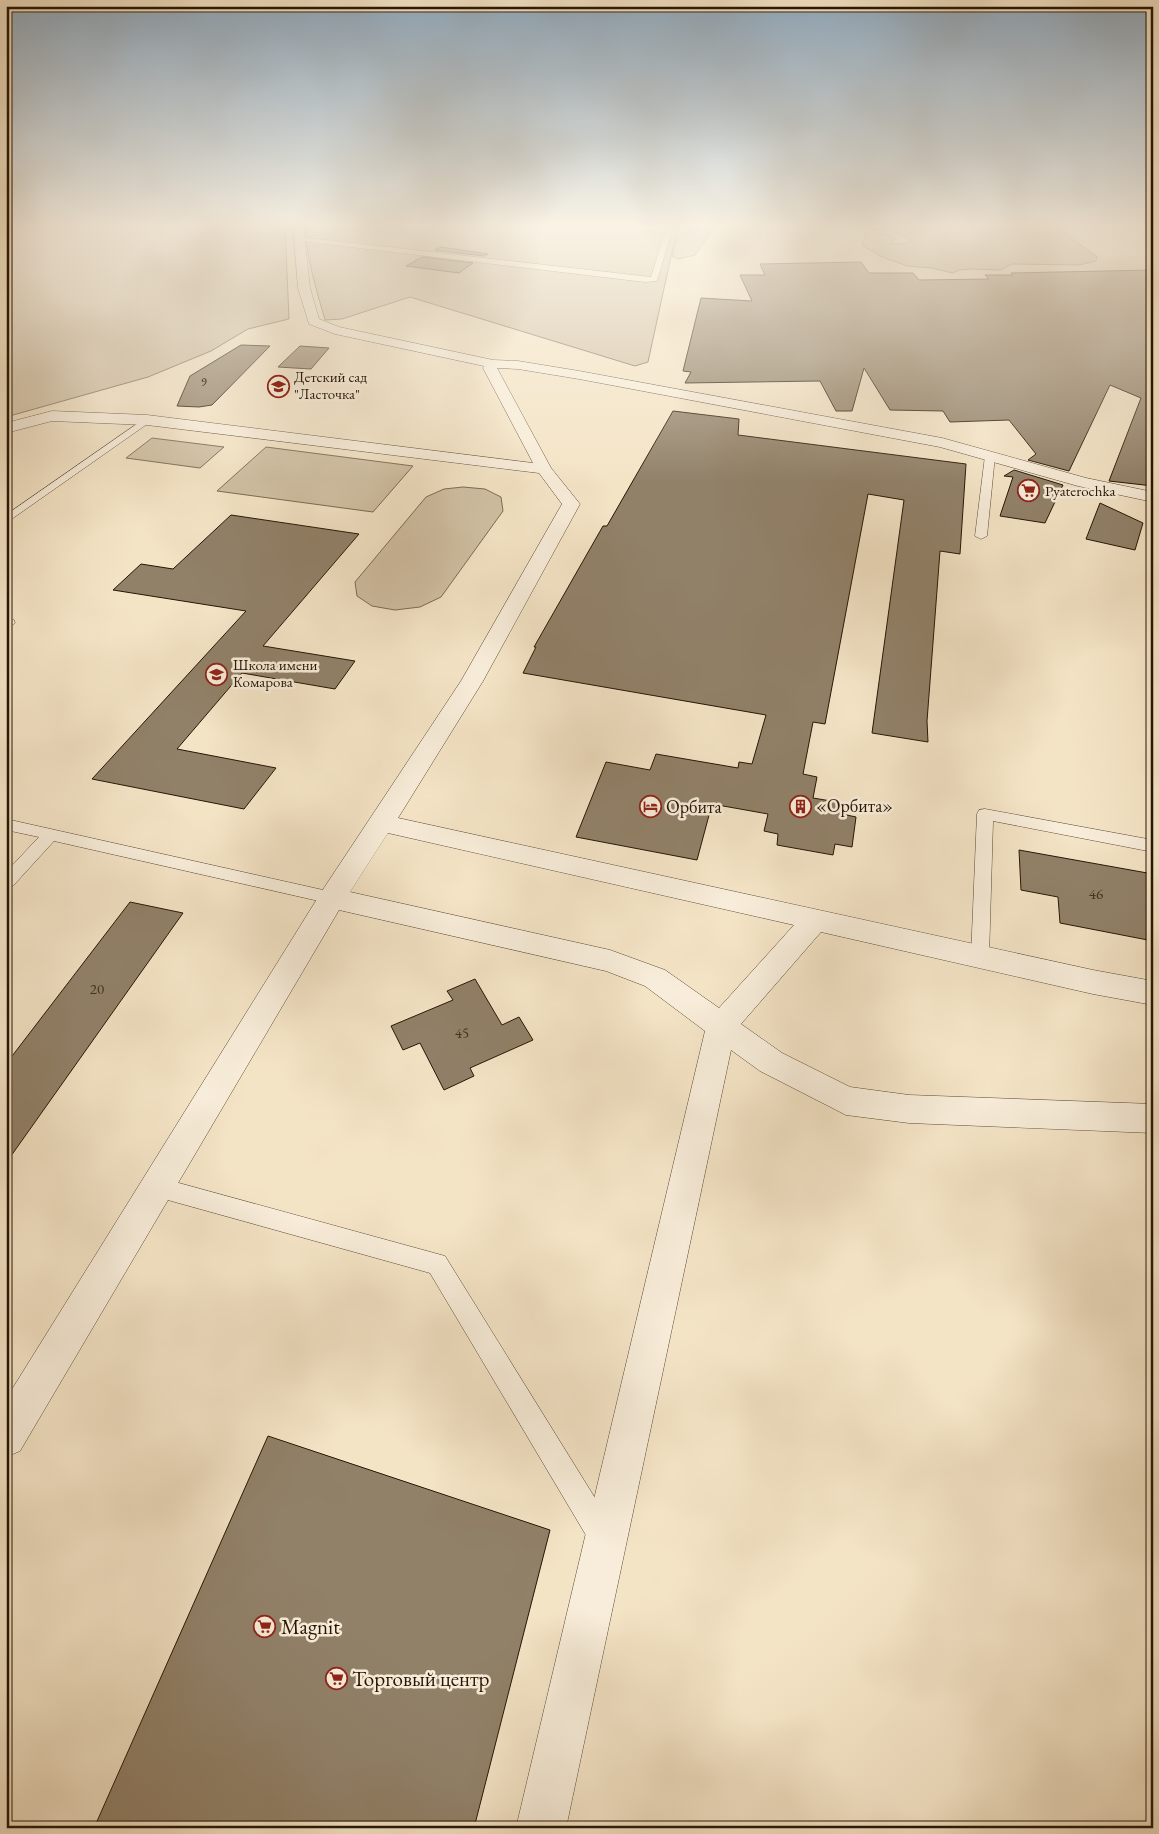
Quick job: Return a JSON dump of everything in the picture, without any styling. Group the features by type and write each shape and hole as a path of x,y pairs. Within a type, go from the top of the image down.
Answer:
{"street":[{"path":"310,310 313,321 335,330 493,364 518,365 942,443 1084,482 1153,497"},
{"path":"6,1437 332,898 472,681 571,504 544,469 490,368 493,364"},
{"path":"6,428 52,416 147,420 251,435 544,469"},
{"path":"382,823 1093,982 1153,993"},
{"path":"332,898 610,962 655,978 771,1062 846,1101 909,1109 1153,1119"},
{"path":"541,1828 721,1026 815,920"}],"lane":[{"path":"9,516 60,485 147,420"},
{"path":"981,536 990,456"},
{"path":"980,957 985,814 1153,846"},
{"path":"6,824 332,898"},
{"path":"6,883 51,834"},
{"path":"157,1188 437,1264 606,1542"}],"shaded area":[{"path":"6,310 289,310 289,319 248,329 211,351 148,377 6,417"},
{"path":"322,310 371,310 342,319 325,320"},
{"path":"451,310 659,310 648,362 635,366"},
{"path":"152,438 224,447 200,468 126,458"},
{"path":"266,447 413,466 373,512 217,491"},
{"path":"463,487 485,489 501,497 503,511 441,597 420,607 395,610 372,606 357,596 355,582 426,497 444,489"}],"building":[{"path":"698,310 1153,310 1153,486 1109,481 1141,398 1110,385 1069,471 1028,460 1036,454 1009,420 950,422 943,411 890,410 864,368 852,411 836,411 820,381 685,383 691,372 683,371"},
{"path":"241,345 270,346 212,405 199,407 177,406 190,376"},
{"path":"300,346 329,348 311,369 278,367"},
{"path":"673,411 739,419 738,435 966,464 960,554 940,551 927,721 928,742 872,733 904,500 868,494 825,724 813,722 803,774 817,777 813,798 843,803 842,814 856,817 852,847 835,844 833,855 777,845 778,834 764,831 768,814 712,804 697,860 576,837 606,762 650,770 656,754 738,768 739,762 752,764 766,715 523,673 536,647 534,647 603,526 607,526"},
{"path":"1014,470 1063,485 1045,523 1000,516 1013,477 1004,476"},
{"path":"1100,503 1143,523 1135,550 1086,539"},
{"path":"231,515 359,534 263,646 355,661 335,689 242,673 177,749 276,768 244,809 92,779 246,611 113,590 141,564 173,569"},
{"path":"1019,850 1153,874 1153,941 1060,923 1058,897 1021,890"},
{"path":"130,902 183,913 6,1163 6,1064"},
{"path":"475,979 502,1025 519,1017 533,1040 470,1068 474,1076 444,1090 420,1043 403,1050 391,1026 453,1000 447,991"},
{"name":"Торговый центр","path":"268,1436 550,1530 474,1828 94,1828"}],"place":[{"name":"Детский сад \"Ласточка\"","path":"278,386"},
{"name":"Pyaterochka","path":"1029,491"},
{"name":"Школа имени Комарова","path":"217,674"},
{"name":"«Орбита»","path":"800,806"},
{"name":"Орбита","path":"650,807"},
{"name":"Magnit","path":"265,1627"},
{"name":"Торговый центр","path":"336,1679"}]}
